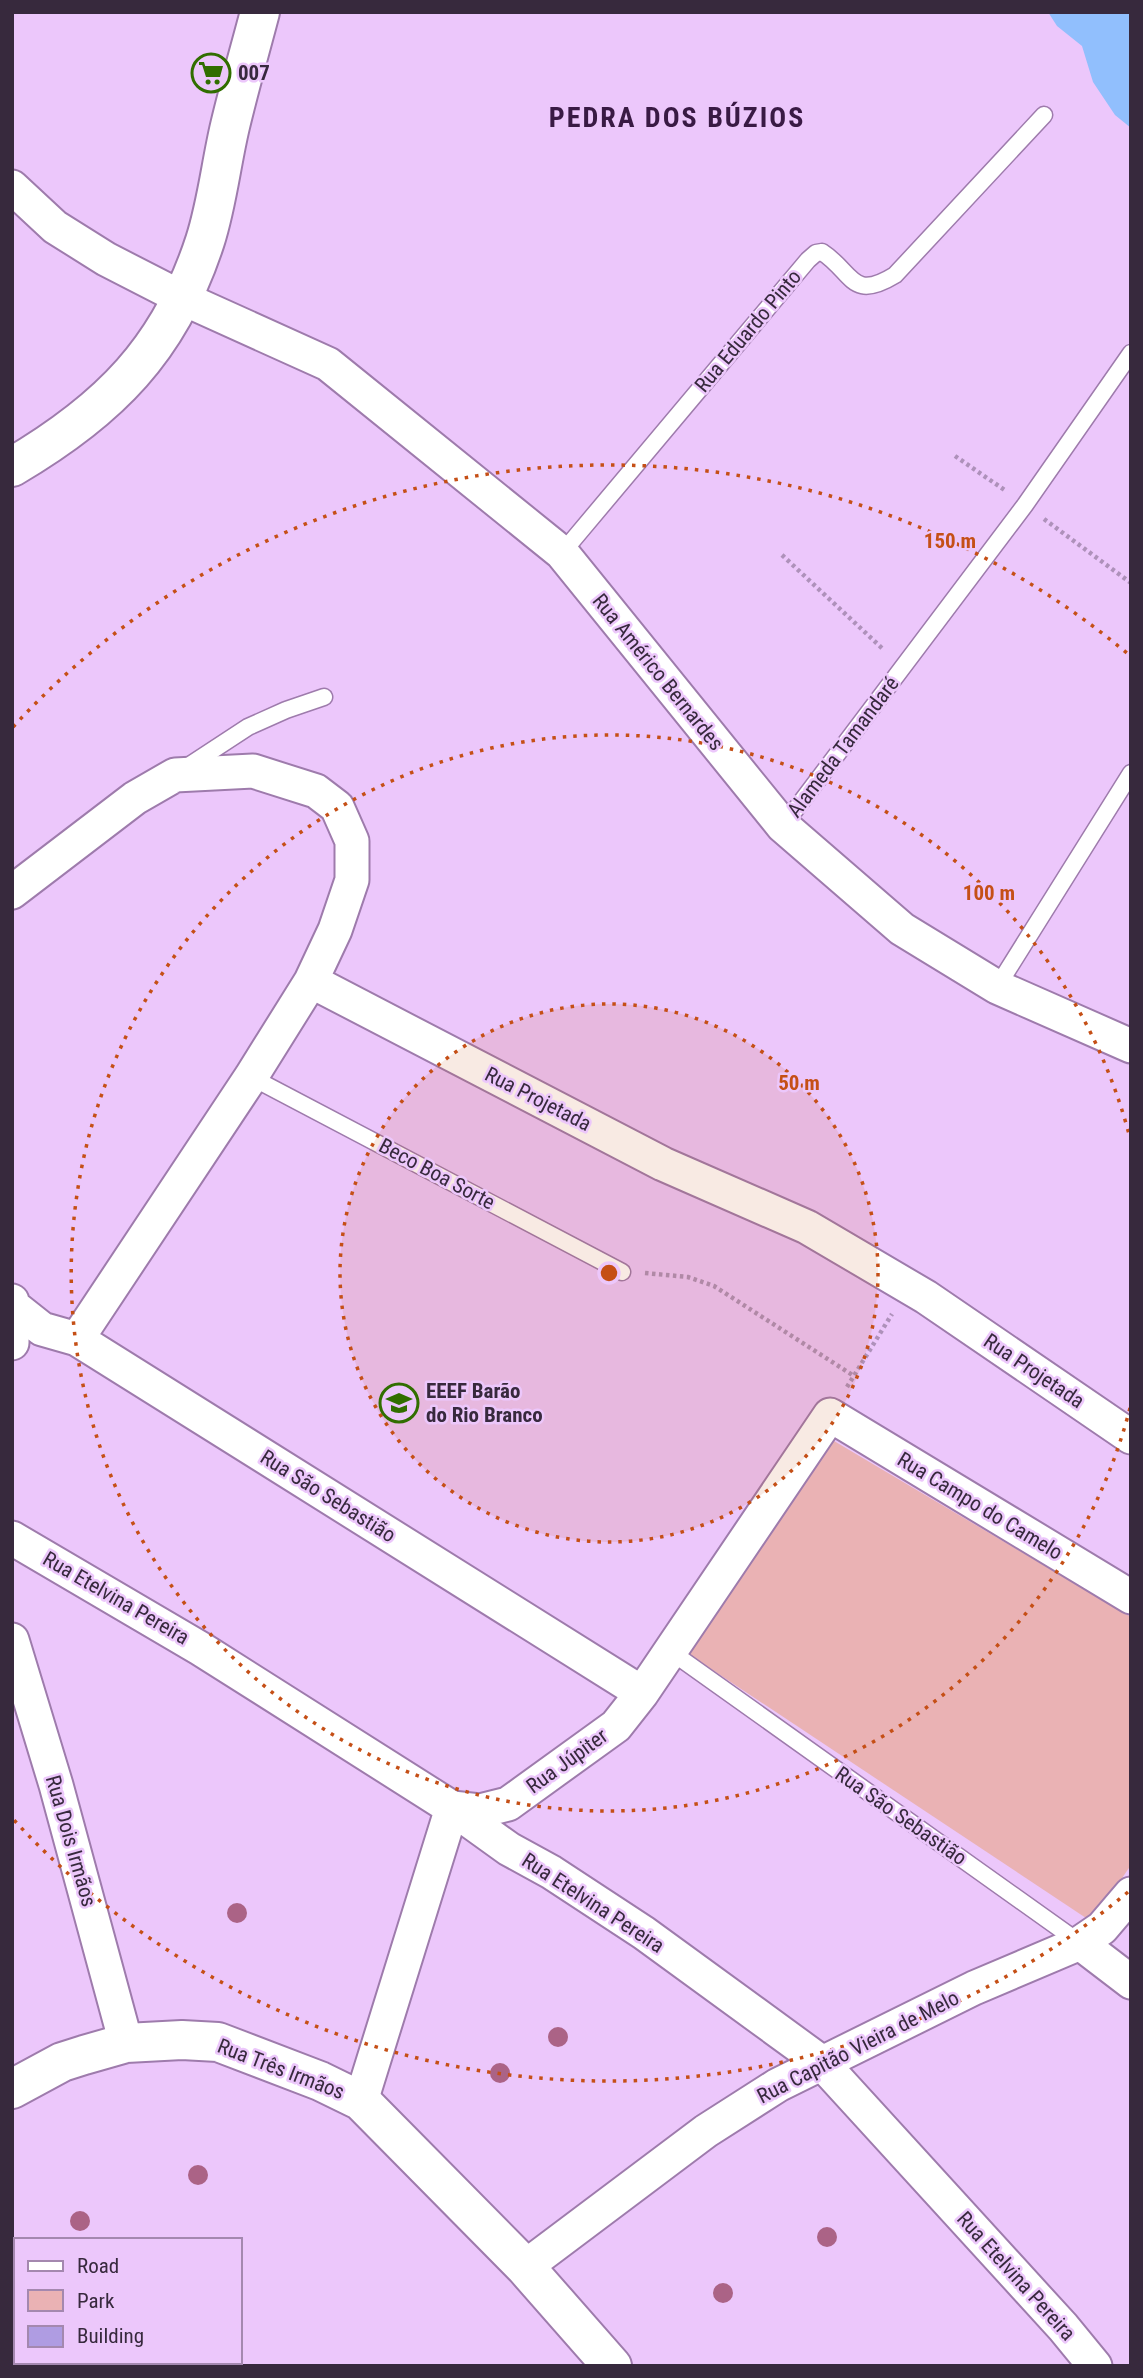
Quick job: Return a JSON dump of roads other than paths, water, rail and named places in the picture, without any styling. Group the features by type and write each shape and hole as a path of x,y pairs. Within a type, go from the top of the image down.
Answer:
{"street":[{"path":"12,467 60,438 92,414 122,386 148,355 172,319 206,240 229,128 260,12"},
{"name":"Rua Américo Bernardes","path":"12,187 55,227 80,244 182,298 328,364 562,553 783,826 902,929 997,987 1131,1045"},
{"path":"12,892 135,798 175,775 253,771 316,792 337,807 352,841 352,880 335,930 311,981 251,1077 77,1339"},
{"name":"Rua Projetada","path":"311,981 663,1164 807,1227 909,1287 1131,1437"},
{"path":"12,1343 13,1303"},
{"name":"Rua São Sebastião","path":"13,1303 42,1329 77,1339 642,1693"},
{"name":"Rua Júpiter","path":"452,1808 480,1811 508,1804 616,1726 642,1693 830,1415"},
{"name":"Rua Campo do Camelo","path":"830,1415 1131,1597"},
{"name":"Rua Etelvina Pereira","path":"12,1538 201,1648 452,1808 509,1849 551,1872 644,1933 821,2062 1063,2327 1095,2366"},
{"name":"Rua Dois Irmãos","path":"12,1640 56,1785 126,2043"},
{"path":"361,2101 452,1808"},
{"name":"Rua Capitão Vieira de Melo","path":"525,2267 706,2131 778,2085 974,1988 1080,1943 1102,1928 1131,1894"},
{"name":"Rua São Sebastião","path":"1080,1943 1131,1982"},
{"name":"Rua Três Irmãos","path":"12,2089 62,2062 126,2043 182,2040 218,2042 320,2081 361,2101 525,2267 612,2366"}],"lane":[{"name":"Rua Eduardo Pinto","path":"562,553 808,260 816,253 822,253 853,282 867,286 881,284 895,275 1044,115"},
{"name":"Alameda Tamandaré","path":"783,826 1025,505 1131,353"},
{"path":"175,775 248,727 324,697"},
{"path":"997,987 1131,772"},
{"name":"Beco Boa Sorte","path":"251,1077 622,1272"},
{"name":"Rua São Sebastião","path":"670,1651 1080,1943"}],"water":[{"path":"1048,12 1131,12 1131,128 1115,115 1093,82 1082,46 1057,26"}],"place":[{"name":"007","path":"211,73"},
{"name":"EEEF Barão do Rio Branco","path":"399,1403"}],"district":[{"name":"PEDRA DOS BÚZIOS","path":"677,117"}]}
